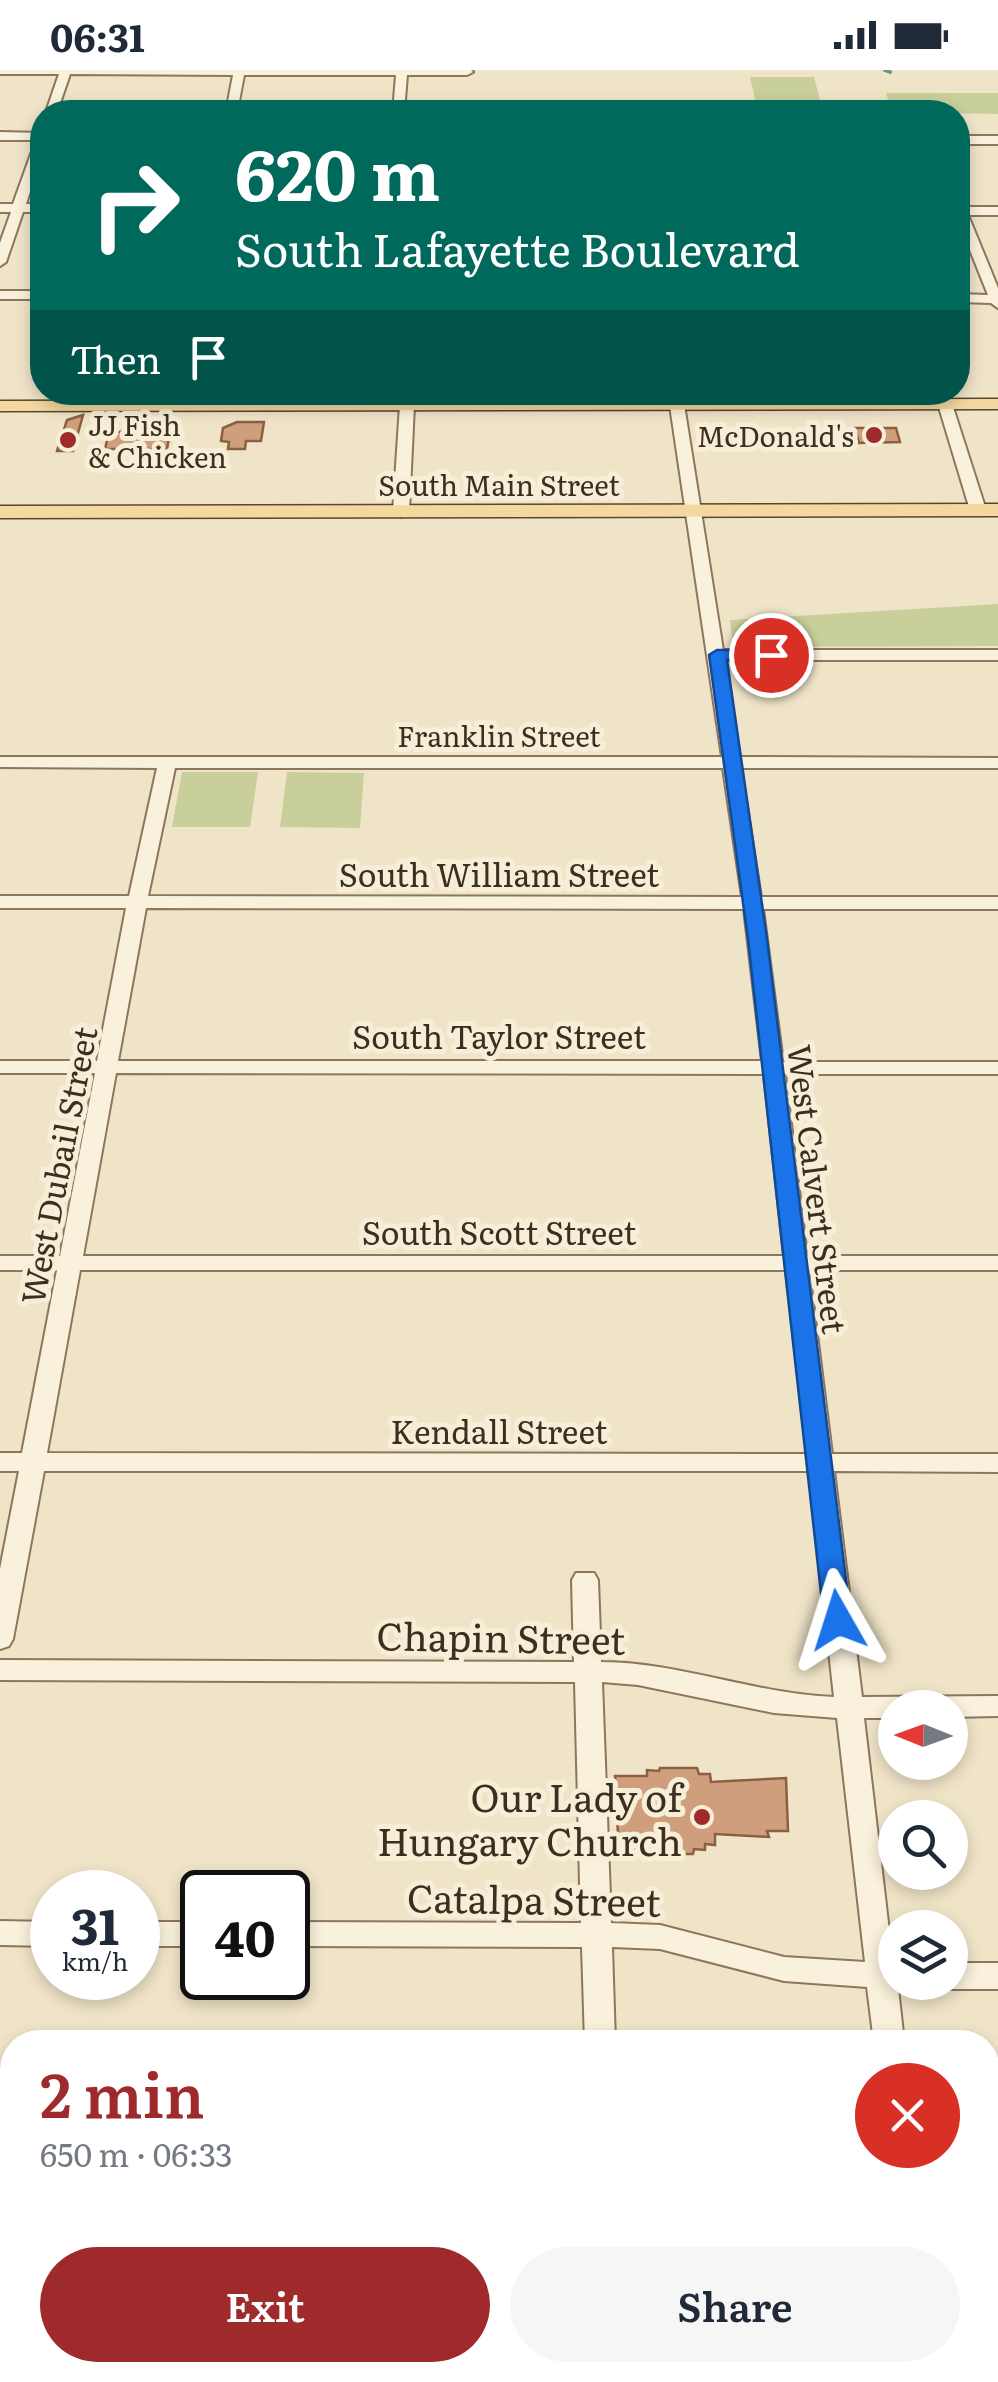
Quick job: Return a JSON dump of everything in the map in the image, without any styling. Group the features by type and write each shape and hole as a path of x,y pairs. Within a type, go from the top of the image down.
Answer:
{"main road":[{"path":"970,404 998,404"},
{"path":"0,406 30,405"},
{"name":"South Main Street","path":"0,512 988,510"}],"street":[{"path":"0,70 467,72"},
{"path":"55,100 66,70"},
{"path":"233,100 239,70"},
{"path":"401,100 402,71"},
{"path":"0,136 30,137"},
{"path":"970,140 998,140"},
{"path":"0,262 30,174"},
{"path":"0,208 30,208"},
{"path":"970,210 998,211"},
{"path":"970,237 997,300 970,299"},
{"path":"0,294 30,295"},
{"path":"401,512 407,405"},
{"name":"West Calvert Street","path":"676,405 752,903 848,1706 878,1914"},
{"path":"945,405 988,510"},
{"path":"717,655 998,655"},
{"name":"Franklin Street","path":"0,762 998,762"},
{"name":"West Dubail Street","path":"0,1639 137,902 167,762"},
{"name":"South William Street","path":"0,902 998,903"},
{"name":"South Taylor Street","path":"0,1067 998,1068"},
{"name":"South Scott Street","path":"0,1263 998,1263"},
{"name":"Kendall Street","path":"0,1462 998,1463"},
{"path":"585,1580 600,2030"},
{"name":"Chapin Street","path":"0,1670 588,1672 664,1677 768,1702 998,1706"},
{"path":"0,1934 30,1934"},
{"name":"Catalpa Street","path":"310,1934 660,1938 784,1968 878,1975"},
{"path":"968,1976 998,1976"},
{"name":"West Calvert Street","path":"888,2000 889,2030"}],"green space":[{"path":"750,77 814,77 820,100 755,100"},
{"path":"886,93 998,93 998,114 970,113 970,100 888,100"},
{"path":"998,604 998,646 733,647 730,620"},
{"path":"182,772 258,772 250,827 172,827"},
{"path":"287,772 364,773 360,828 280,827"}],"building":[{"name":"JJ Fish & Chicken","path":"83,415 73,451 57,451 67,420"},
{"path":"237,422 264,422 261,441 246,441 245,449 228,449 229,442 221,441 223,428"},
{"name":"McDonald's","path":"855,428 896,428 900,442 859,443"},
{"path":"109,432 170,433 167,449 105,449"},
{"name":"Our Lady of Hungary Church","path":"697,1768 699,1774 710,1774 711,1782 786,1778 788,1831 767,1831 769,1837 715,1834 715,1845 705,1844 705,1850 694,1849 693,1854 619,1854 615,1776 647,1776 647,1770"}],"waterway":[{"path":"885,70 890,72"}],"place":[{"name":"McDonald's","path":"874,435"},
{"name":"JJ Fish & Chicken","path":"68,440"},
{"name":"Our Lady of Hungary Church","path":"702,1817"}],"route":[{"path":"771,655 717,655 758,939 838,1620"}]}
